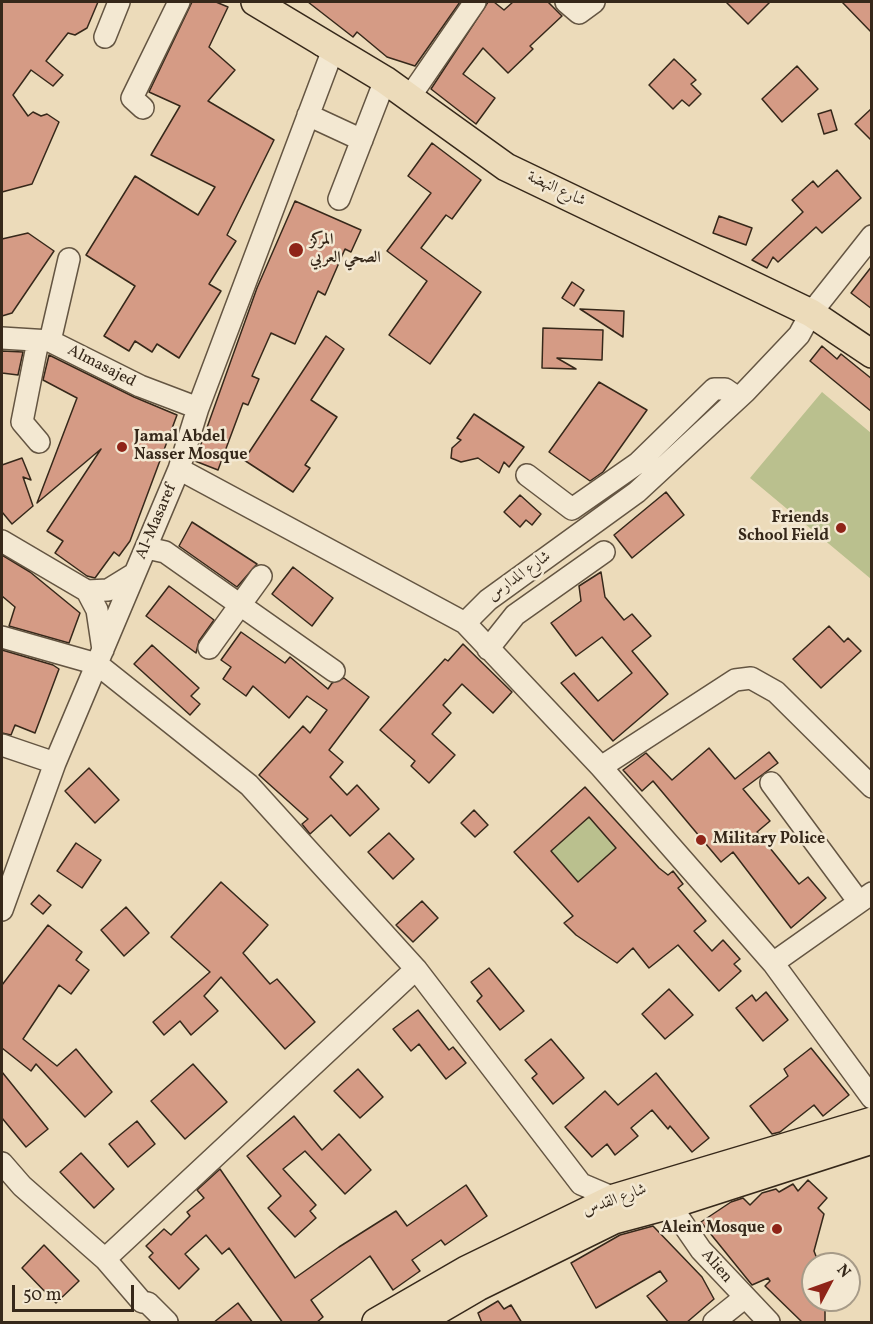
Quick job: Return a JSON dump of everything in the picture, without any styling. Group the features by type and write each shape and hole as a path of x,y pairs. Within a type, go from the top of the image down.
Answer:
{"main road":[{"name":"شارع النهضة","path":"255,2 334,47 506,167 811,313 872,354"},
{"name":"شارع القدس","path":"418,1323 478,1287 664,1196 872,1121"},
{"name":"شارع القدس","path":"376,1323 465,1270 614,1198 664,1196 872,1140"}],"street":[{"path":"105,37 119,2"},
{"path":"143,108 132,98 179,2"},
{"path":"240,2 315,44 334,47"},
{"path":"409,98 475,2"},
{"path":"566,2 579,13 594,2"},
{"name":"Al-Masaref","path":"2,910 55,763 179,469 198,408 334,47"},
{"path":"339,199 385,81"},
{"path":"308,115 362,140"},
{"name":"شارع المدارس","path":"465,623 488,600 637,492 738,398 799,335 811,313 872,236"},
{"path":"39,442 22,422 69,259"},
{"name":"Almasajed","path":"2,338 44,341 140,386 198,408"},
{"path":"526,476 572,508 638,463 714,389 725,389 738,398"},
{"path":"179,469 465,623 601,767 773,963 872,1098"},
{"path":"2,541 87,591 96,610 100,657"},
{"path":"147,548 165,552 334,671"},
{"path":"488,649 515,615 604,552"},
{"name":"Al-Masaref","path":"87,591 108,590 134,574"},
{"path":"209,648 261,576"},
{"path":"2,637 100,657 249,785 416,969 581,1184 614,1198"},
{"path":"601,767 735,680 751,678 776,692 872,787"},
{"path":"2,745 55,763"},
{"path":"771,783 865,897 773,963"},
{"path":"105,1259 416,969"},
{"path":"2,1163 22,1186 105,1259 142,1302 148,1303 167,1323"},
{"path":"577,1216 581,1184"},
{"name":"Alien","path":"664,1196 701,1250 769,1323"},
{"path":"714,1323 744,1298"}],"green space":[{"name":"Friends School Field","path":"822,392 871,433 871,579 750,478"},
{"path":"589,817 616,848 578,882 551,851"}],"building":[{"path":"2,2 98,2 87,28 75,35 68,33 46,61 63,75 53,86 31,70 13,95 28,116 33,112 41,116 47,114 59,122 32,184 2,192"},
{"path":"192,2 216,2 228,7 209,47 235,70 208,101 274,140 227,235 236,241 209,284 221,291 179,358 157,344 152,352 135,341 129,351 104,336 135,286 86,255 135,176 198,215 215,187 151,155 180,106 149,92"},
{"path":"308,2 460,2 415,66 387,57 357,32 353,37"},
{"path":"488,2 494,2 504,10 513,2 548,2 562,16 530,46 533,49 508,73 483,48 463,74 495,98 476,124 431,89"},
{"path":"726,2 770,2 748,24"},
{"path":"842,2 872,2 872,33"},
{"path":"674,59 696,80 691,84 701,94 689,106 682,100 673,109 649,85"},
{"path":"797,66 818,89 782,122 762,99"},
{"path":"872,108 872,141 855,124"},
{"path":"831,110 837,130 824,134 818,114"},
{"path":"432,143 481,180 452,219 446,215 421,248 481,292 430,364 389,335 427,281 387,251 431,193 408,176"},
{"path":"837,170 861,198 822,233 816,227 778,262 773,257 767,268 752,260 803,212 792,200 813,181 818,187"},
{"path":"295,201 361,230 351,252 345,249 325,295 318,291 295,344 271,333 252,376 259,379 248,405 243,403 218,470 195,461 257,288"},
{"path":"719,216 752,228 746,245 713,233"},
{"path":"28,233 54,251 12,313 2,316 2,239"},
{"path":"872,266 872,309 851,293"},
{"path":"572,282 584,290 574,306 562,298"},
{"path":"580,309 624,311 623,337"},
{"path":"543,328 603,330 602,360 557,358 576,369 542,368"},
{"path":"326,336 344,349 311,400 337,417 305,465 310,468 293,492 244,460"},
{"path":"822,346 837,359 841,354 872,379 872,412 810,361"},
{"path":"2,351 23,352 18,375 2,373"},
{"path":"49,355 134,397 177,415 130,541 119,556 114,552 95,578 87,576 55,553 63,541 47,531 101,449 37,503 77,398 43,380"},
{"path":"599,382 647,410 603,472 590,481 549,452"},
{"path":"474,414 524,447 509,467 504,462 499,473 478,458 461,462 451,458 452,448 461,440 457,438"},
{"path":"22,458 31,480 23,477 33,506 12,524 2,512 2,465"},
{"path":"666,492 684,515 632,558 614,535"},
{"path":"520,495 541,514 532,525 526,520 520,527 504,512"},
{"path":"192,522 257,564 237,587 179,546"},
{"path":"2,555 30,572 80,613 69,643 9,626 15,607 2,596"},
{"path":"293,567 333,598 312,626 272,594"},
{"path":"601,572 605,597 624,620 632,614 651,636 632,651 668,694 613,741 561,683 574,673 598,701 632,673 602,637 576,656 551,623 581,601 579,586"},
{"path":"169,586 214,620 199,641 196,653 146,616"},
{"path":"829,626 844,642 848,638 861,651 821,688 793,659"},
{"path":"241,632 285,663 290,657 328,689 332,683 344,678 369,697 329,750 343,762 330,777 347,795 357,785 379,809 350,836 331,815 310,834 302,824 308,819 259,775 303,726 310,733 327,710 307,696 289,718 253,686 246,696 223,679 231,667 221,660"},
{"path":"463,644 512,692 493,713 462,684 443,705 451,713 432,734 455,755 429,783 411,766 415,761 380,730 445,659 448,661"},
{"path":"152,645 199,688 191,696 200,704 190,715 134,664"},
{"path":"2,650 53,665 59,669 35,733 15,725 11,735 2,733"},
{"path":"709,748 735,779 769,752 778,763 743,789 770,821 757,832 799,884 808,877 826,898 791,928 733,852 721,862 653,781 642,791 623,770 646,753 672,780"},
{"path":"89,768 119,800 95,823 65,791"},
{"path":"585,787 659,868 668,875 673,871 683,884 678,888 706,921 694,931 712,951 723,940 740,959 734,964 741,971 719,991 678,945 649,968 633,948 617,963 576,935 564,923 573,916 514,852","holes":["589,817 616,848 578,882 551,851"]},
{"path":"474,810 488,825 475,837 461,823"},
{"path":"389,833 414,859 393,879 368,852"},
{"path":"76,843 101,860 82,888 57,871"},
{"path":"221,882 268,925 243,953 270,984 277,979 315,1022 285,1049 221,977 204,996 218,1011 191,1035 180,1021 164,1035 153,1022 210,972 171,937"},
{"path":"39,895 51,905 43,914 31,904"},
{"path":"422,901 438,918 413,942 396,925"},
{"path":"126,907 149,933 124,956 101,930"},
{"path":"48,925 82,952 76,960 89,970 71,994 59,985 23,1039 57,1066 76,1049 112,1092 85,1117 36,1064 31,1071 2,1048 2,985"},
{"path":"489,968 524,1011 500,1030 477,1001 482,996 471,982"},
{"path":"669,989 693,1015 665,1039 642,1014"},
{"path":"766,992 788,1020 763,1041 736,1008 752,995 756,1001"},
{"path":"418,1010 449,1050 453,1047 466,1063 446,1079 419,1044 411,1051 393,1029"},
{"path":"551,1039 584,1078 553,1104 532,1078 537,1074 525,1060"},
{"path":"811,1048 849,1095 823,1116 814,1105 780,1132 772,1134 750,1106 788,1076 784,1069"},
{"path":"193,1064 227,1102 185,1139 151,1101"},
{"path":"358,1069 383,1097 360,1118 334,1091"},
{"path":"2,1072 48,1129 26,1147 2,1118"},
{"path":"656,1073 709,1138 692,1152 670,1126 668,1129 652,1110 631,1128 638,1136 615,1155 607,1144 592,1157 565,1127 605,1091 618,1105"},
{"path":"294,1116 322,1150 339,1134 371,1170 345,1194 305,1151 283,1169 316,1205 310,1211 316,1218 295,1237 268,1208 281,1196 247,1156"},
{"path":"137,1121 155,1144 128,1167 109,1144"},
{"path":"81,1153 114,1189 94,1208 60,1172"},
{"path":"220,1169 295,1278 396,1211 407,1226 466,1185 487,1216 445,1245 441,1240 412,1260 420,1271 393,1290 370,1256 311,1300 323,1317 316,1323 283,1323 229,1248 222,1254 206,1235 185,1254 199,1269 179,1289 149,1257 153,1253 146,1246 164,1229 171,1235 190,1216 187,1212 204,1198 197,1190"},
{"path":"808,1180 827,1198 818,1208 824,1214 814,1252 801,1252 801,1312 825,1312 825,1323 803,1323 765,1286 770,1281 768,1278 752,1285 701,1222 731,1202 743,1198 750,1205 762,1193 776,1189 779,1192 793,1184 798,1191"},
{"path":"653,1226 702,1277 714,1299 686,1323 669,1323 647,1296 667,1281 660,1271 596,1308 571,1263 620,1235"},
{"path":"44,1245 79,1281 56,1303 22,1268"},
{"path":"498,1301 504,1309 511,1305 522,1323 482,1323 478,1313"},
{"path":"238,1303 253,1323 213,1323"}],"place":[{"name":"المركز الصحي العربي","path":"296,250"},
{"name":"Jamal Abdel Nasser Mosque","path":"122,447"},
{"name":"Friends School Field","path":"841,528"},
{"name":"Military Police","path":"701,840"},
{"name":"Alein Mosque","path":"777,1229"}]}
